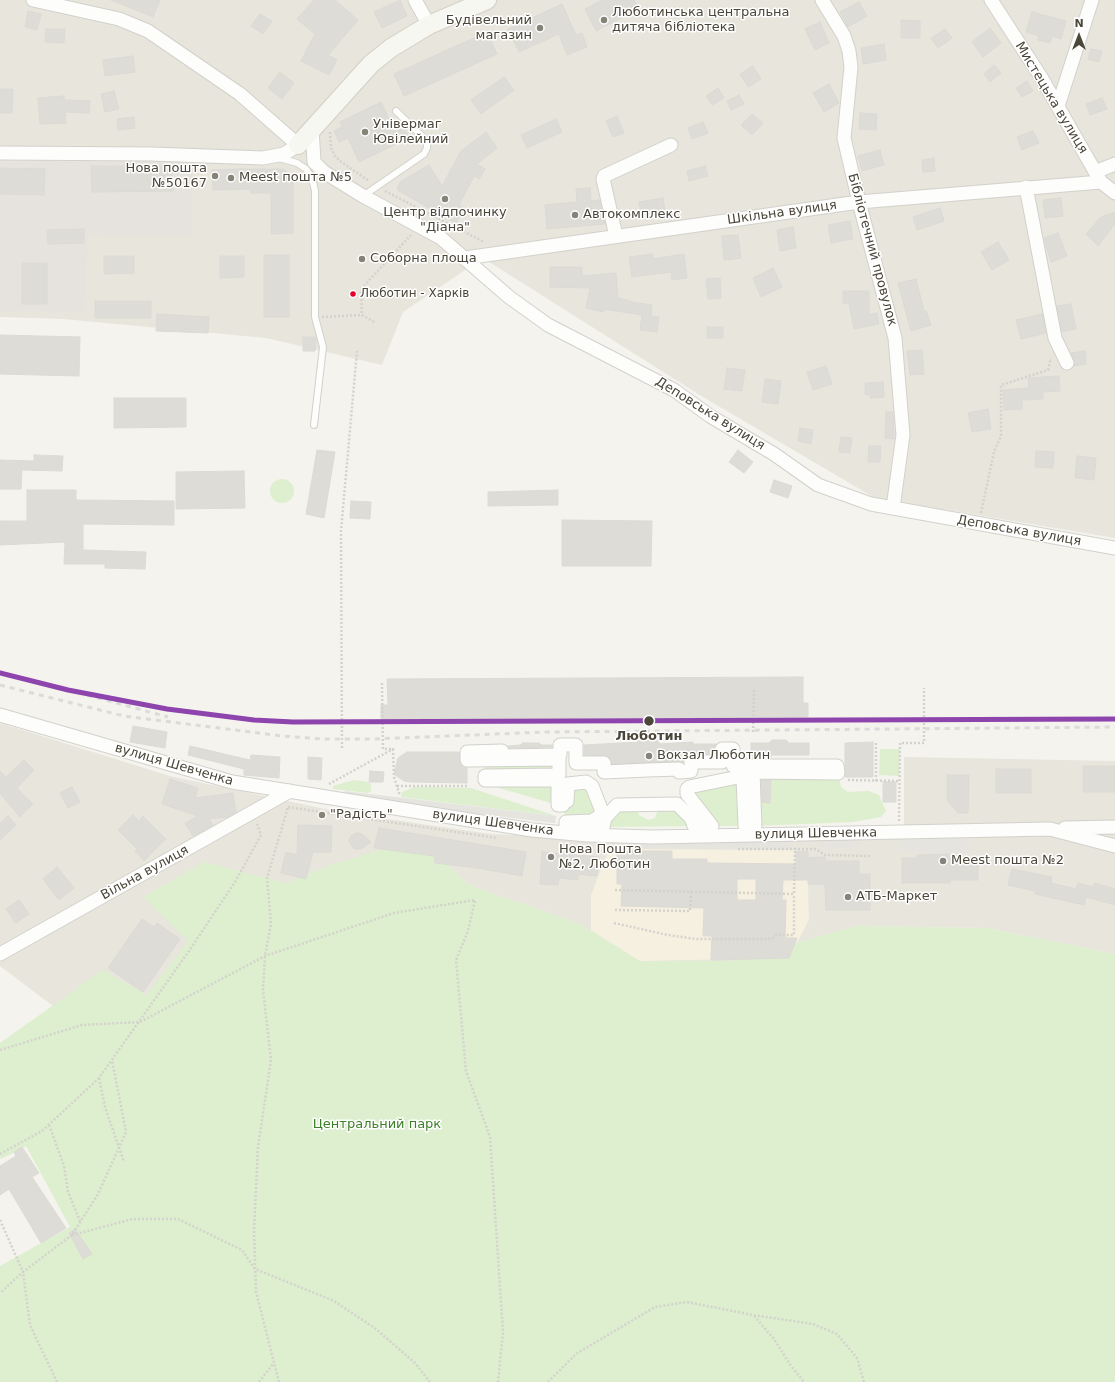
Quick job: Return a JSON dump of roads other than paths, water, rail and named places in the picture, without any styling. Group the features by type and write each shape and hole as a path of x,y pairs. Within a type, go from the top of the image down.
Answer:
{"street":[{"path":"33,0 119,19 148,31 240,94 298,145"},
{"path":"415,0 429,25"},
{"path":"0,153 151,154 236,158 276,157 298,145 371,64 390,48 429,25 487,0"},
{"name":"Бібліотечний провулок","path":"822,0 844,36 849,52 851,67 844,138 859,202 895,338 903,435 893,508"},
{"name":"Мистецька вулиця","path":"991,0 1041,77 1098,177 1115,193"},
{"path":"1058,106 1092,0"},
{"name":"Деповська вулиця","path":"312,128 312,155 317,166 363,196 441,238 509,297 548,325 674,390 710,416 774,454 818,485 871,504 1115,548"},
{"path":"616,236 603,179 604,176 671,145"},
{"name":"Шкільна вулиця","path":"465,258 859,202 1026,187 1098,177 1115,164"},
{"path":"1026,187 1055,338 1067,363"},
{"name":"вулиця Шевченка","path":"0,715 232,782 532,830 587,836 703,836 1050,829 1115,846"},
{"path":"560,745 576,745 576,763 604,763 604,772 622,772 622,770 679,769 679,772 691,771 691,762 722,762 722,749 733,749 733,766 837,766 837,770 838,773 753,772 755,826 745,826 743,778 738,777 689,787 687,789 687,794 712,826 694,826 691,818 677,804 617,805 605,818 603,827 566,826 566,822 592,821 603,814 592,786 586,782 568,784 567,801 563,802 563,805 558,805 558,780 485,780 485,776 559,775 559,759 467,760 467,752 502,751 502,756 560,755 560,745"},
{"name":"Вільна вулиця","path":"0,954 290,791"},
{"path":"1050,829 1115,827"}],"lane":[{"path":"363,196 424,154 427,141 396,111"},
{"path":"276,157 297,164 306,169 312,178 315,204 315,317 323,347 314,425"}],"railway":[{"path":"0,685 124,716 282,736 322,739 373,739 546,732 1115,727"},
{"path":"68,690 168,717"}],"place":[{"name":"Люботинська центральна дитяча бібліотека","path":"604,20"},
{"name":"Будівельний магазин","path":"540,28"},
{"name":"Універмаг Ювілейний","path":"365,132"},
{"name":"Нова пошта №50167","path":"215,176"},
{"name":"Meest пошта №5","path":"231,178"},
{"name":"Центр відпочинку \"Діана\"","path":"445,199"},
{"name":"Автокомплекс","path":"575,215"},
{"name":"Соборна площа","path":"362,259"},
{"name":"Люботин - Харків","path":"353,294"},
{"name":"Люботин","path":"649,721"},
{"name":"Вокзал Люботин","path":"649,756"},
{"name":"\"Радість\"","path":"322,815"},
{"name":"Нова Пошта №2, Люботин","path":"551,857"},
{"name":"Meest пошта №2","path":"943,861"},
{"name":"АТБ-Маркет","path":"848,897"}],"park label":[{"name":"Центральний парк","path":"377,1125"}]}
